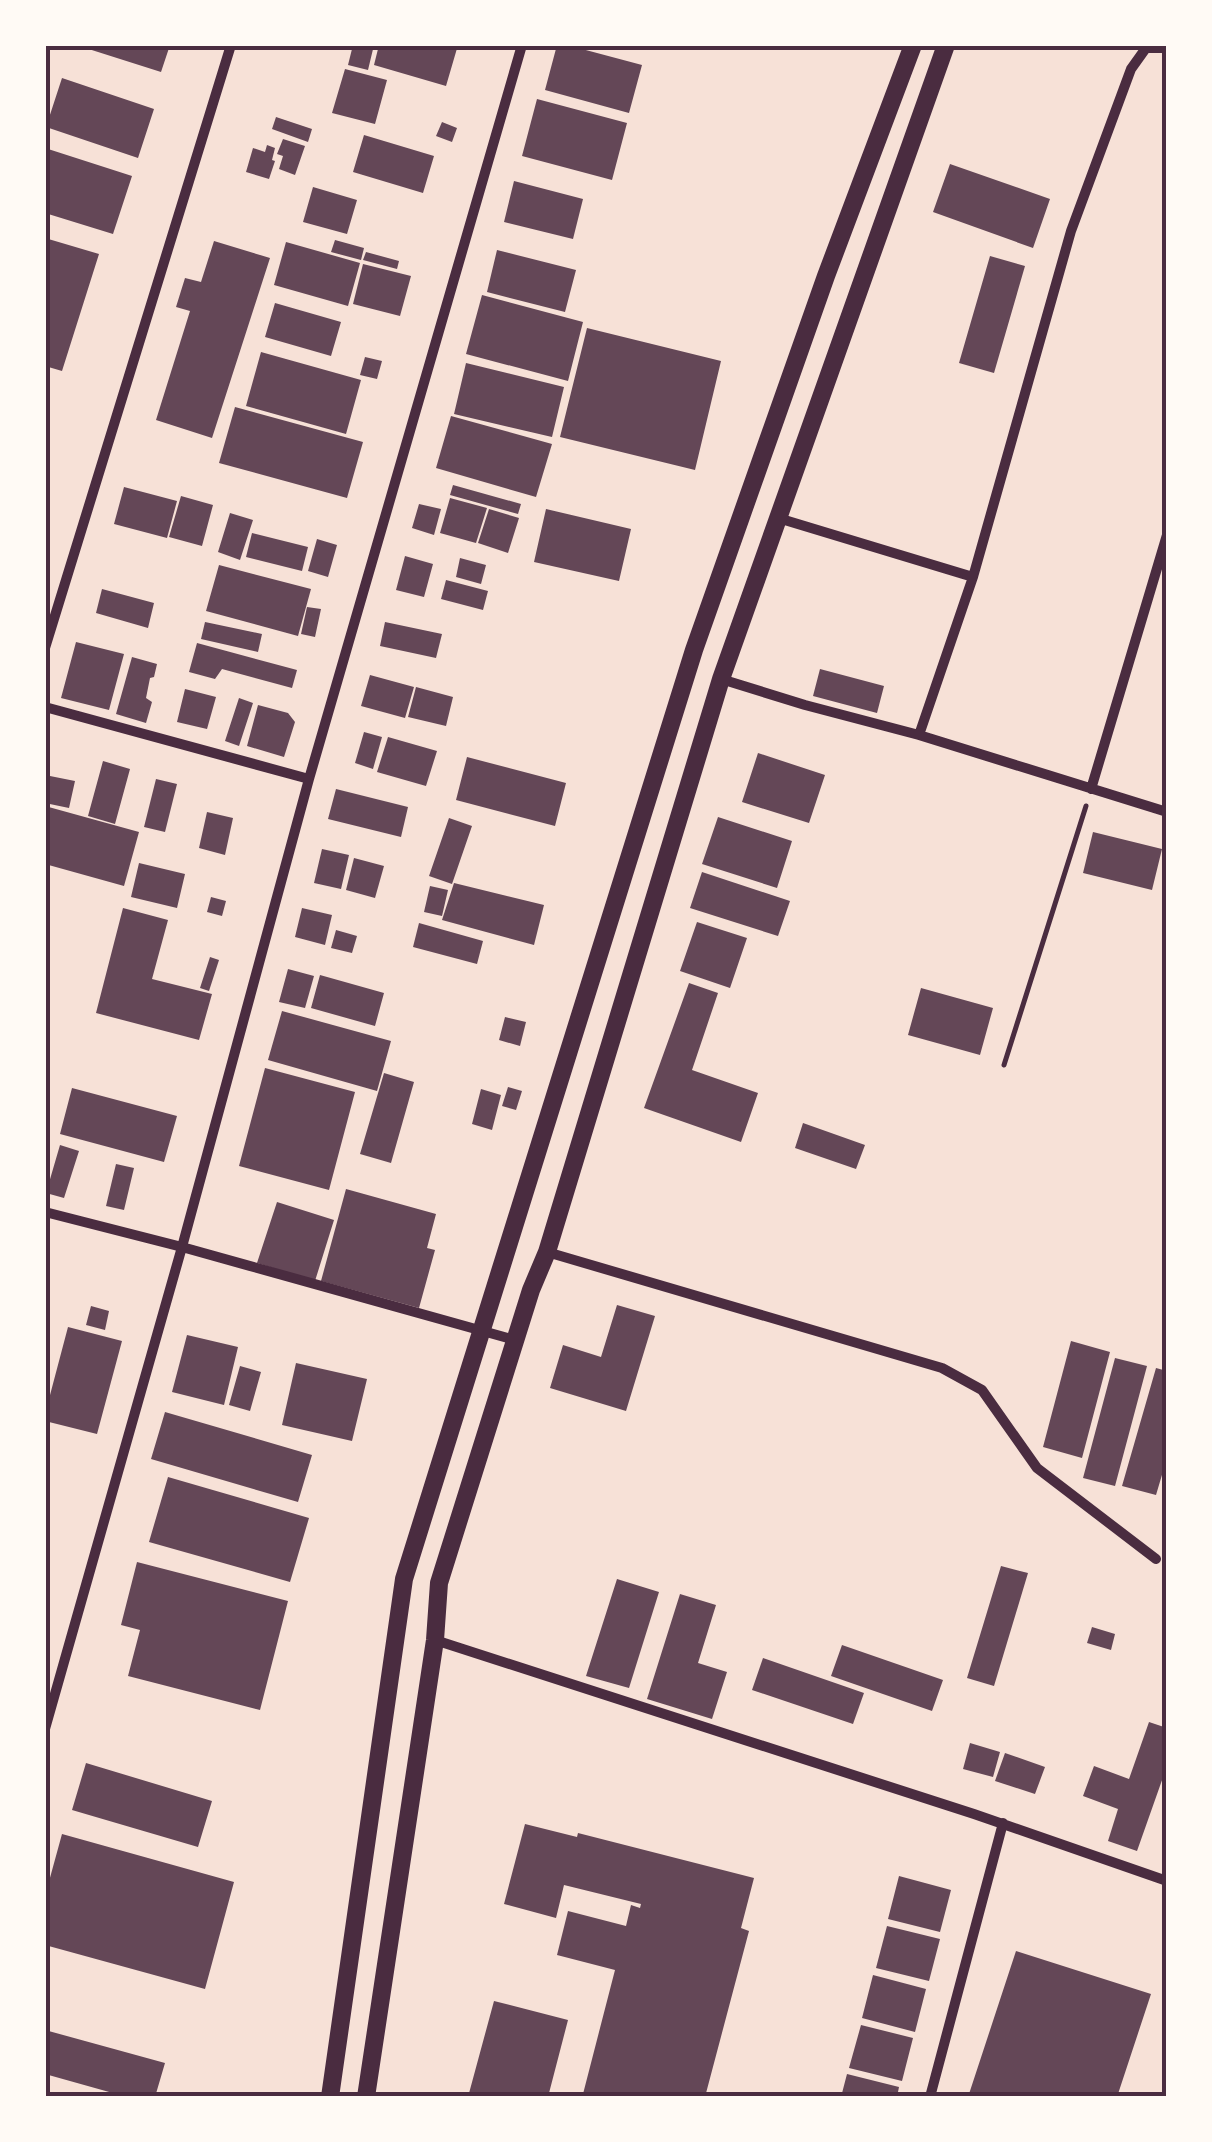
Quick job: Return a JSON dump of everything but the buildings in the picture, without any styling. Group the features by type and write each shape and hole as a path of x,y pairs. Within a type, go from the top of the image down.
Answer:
{"street":[{"path":"45,648 231,45"},
{"path":"45,1729 182,1247 309,778 522,45"},
{"path":"330,2097 404,1579 694,650 826,276 913,45"},
{"path":"366,2097 440,1583 530,1290 547,1252 721,679 946,45"},
{"path":"918,735 973,577 1071,231 1131,69 1146,48 1167,48"},
{"path":"778,518 973,577"},
{"path":"1091,789 1167,535"},
{"path":"721,679 1167,812"},
{"path":"45,707 309,778"},
{"path":"45,1212 515,1340"},
{"path":"547,1252 942,1368 982,1390 1037,1468 1156,1559"},
{"path":"434,1640 1167,1881"},
{"path":"930,2097 1003,1824"}],"path":[{"path":"1004,1065 1091,789"}]}
